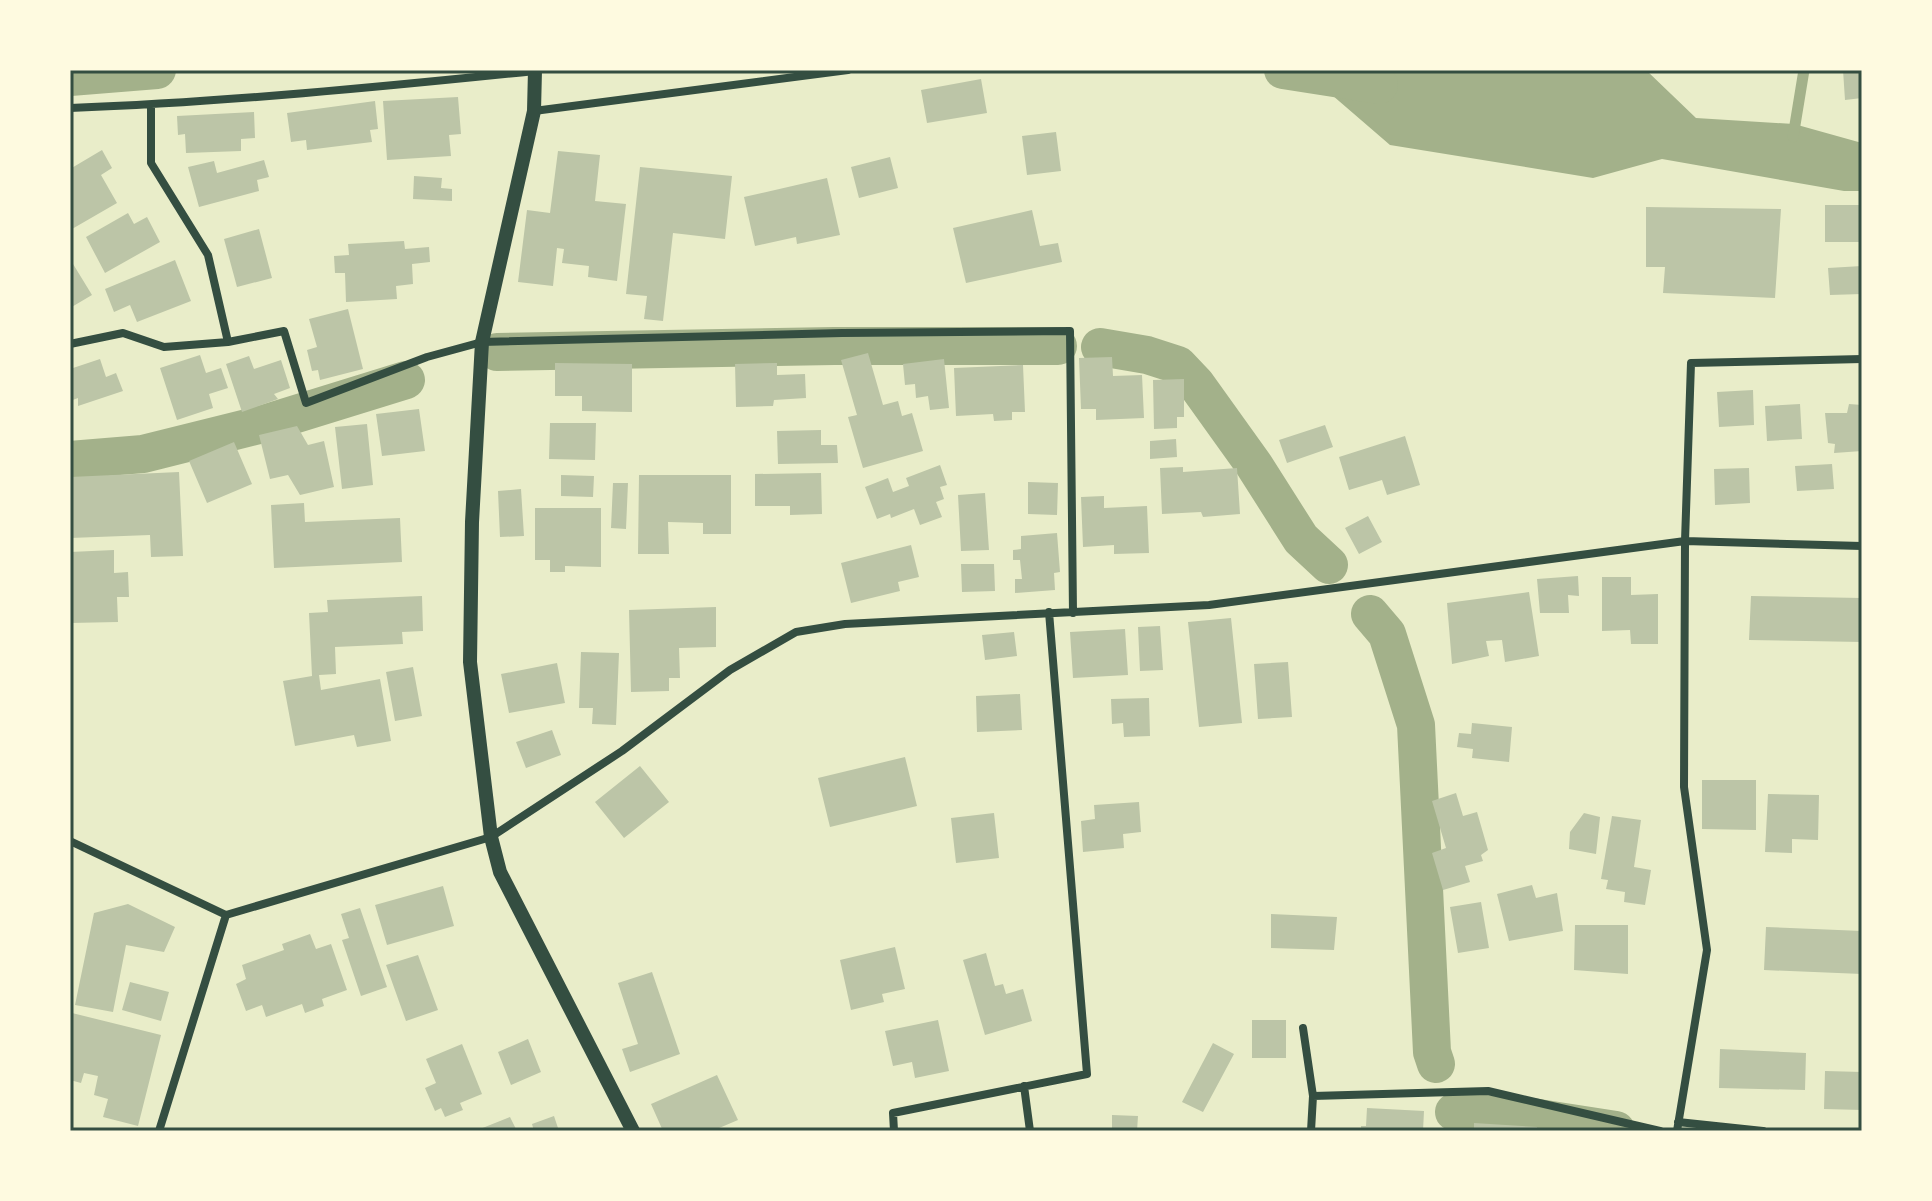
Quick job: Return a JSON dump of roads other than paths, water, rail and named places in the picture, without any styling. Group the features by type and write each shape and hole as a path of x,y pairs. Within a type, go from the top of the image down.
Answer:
{"street":[{"path":"534,111 848,70"},
{"path":"70,108 339,91 535,71 534,111 482,342 472,522 470,662 491,837 500,872 633,1131"},
{"path":"151,105 151,163 208,255 228,342"},
{"path":"70,344 123,333 164,347 228,342 284,331 306,403 427,357 482,342 1070,331 1073,613"},
{"path":"1763,1131 1678,1127 1707,950 1684,787 1685,541 1691,363 1862,359"},
{"path":"70,841 226,915 491,837 622,751 730,670 796,632 845,624 1209,605 1685,541 1862,546"},
{"path":"894,1131 893,1113 1087,1074 1049,612"},
{"path":"159,1131 226,915"},
{"path":"1303,1028 1313,1096 1311,1131"},
{"path":"1024,1086 1030,1131"},
{"path":"1313,1096 1488,1091 1660,1131"}],"waterway":[{"path":"70,77 157,70"},
{"path":"1283,70 1379,85"},
{"path":"1793,137 1804,70"},
{"path":"497,352 1058,346"},
{"path":"1100,347 1147,355 1178,365 1196,384 1254,465 1301,539 1329,565"},
{"path":"70,460 143,454 267,423 406,380"},
{"path":"1370,614 1387,634 1416,725 1432,1052 1436,1064"},
{"path":"1454,1112 1532,1117 1616,1130"}]}
